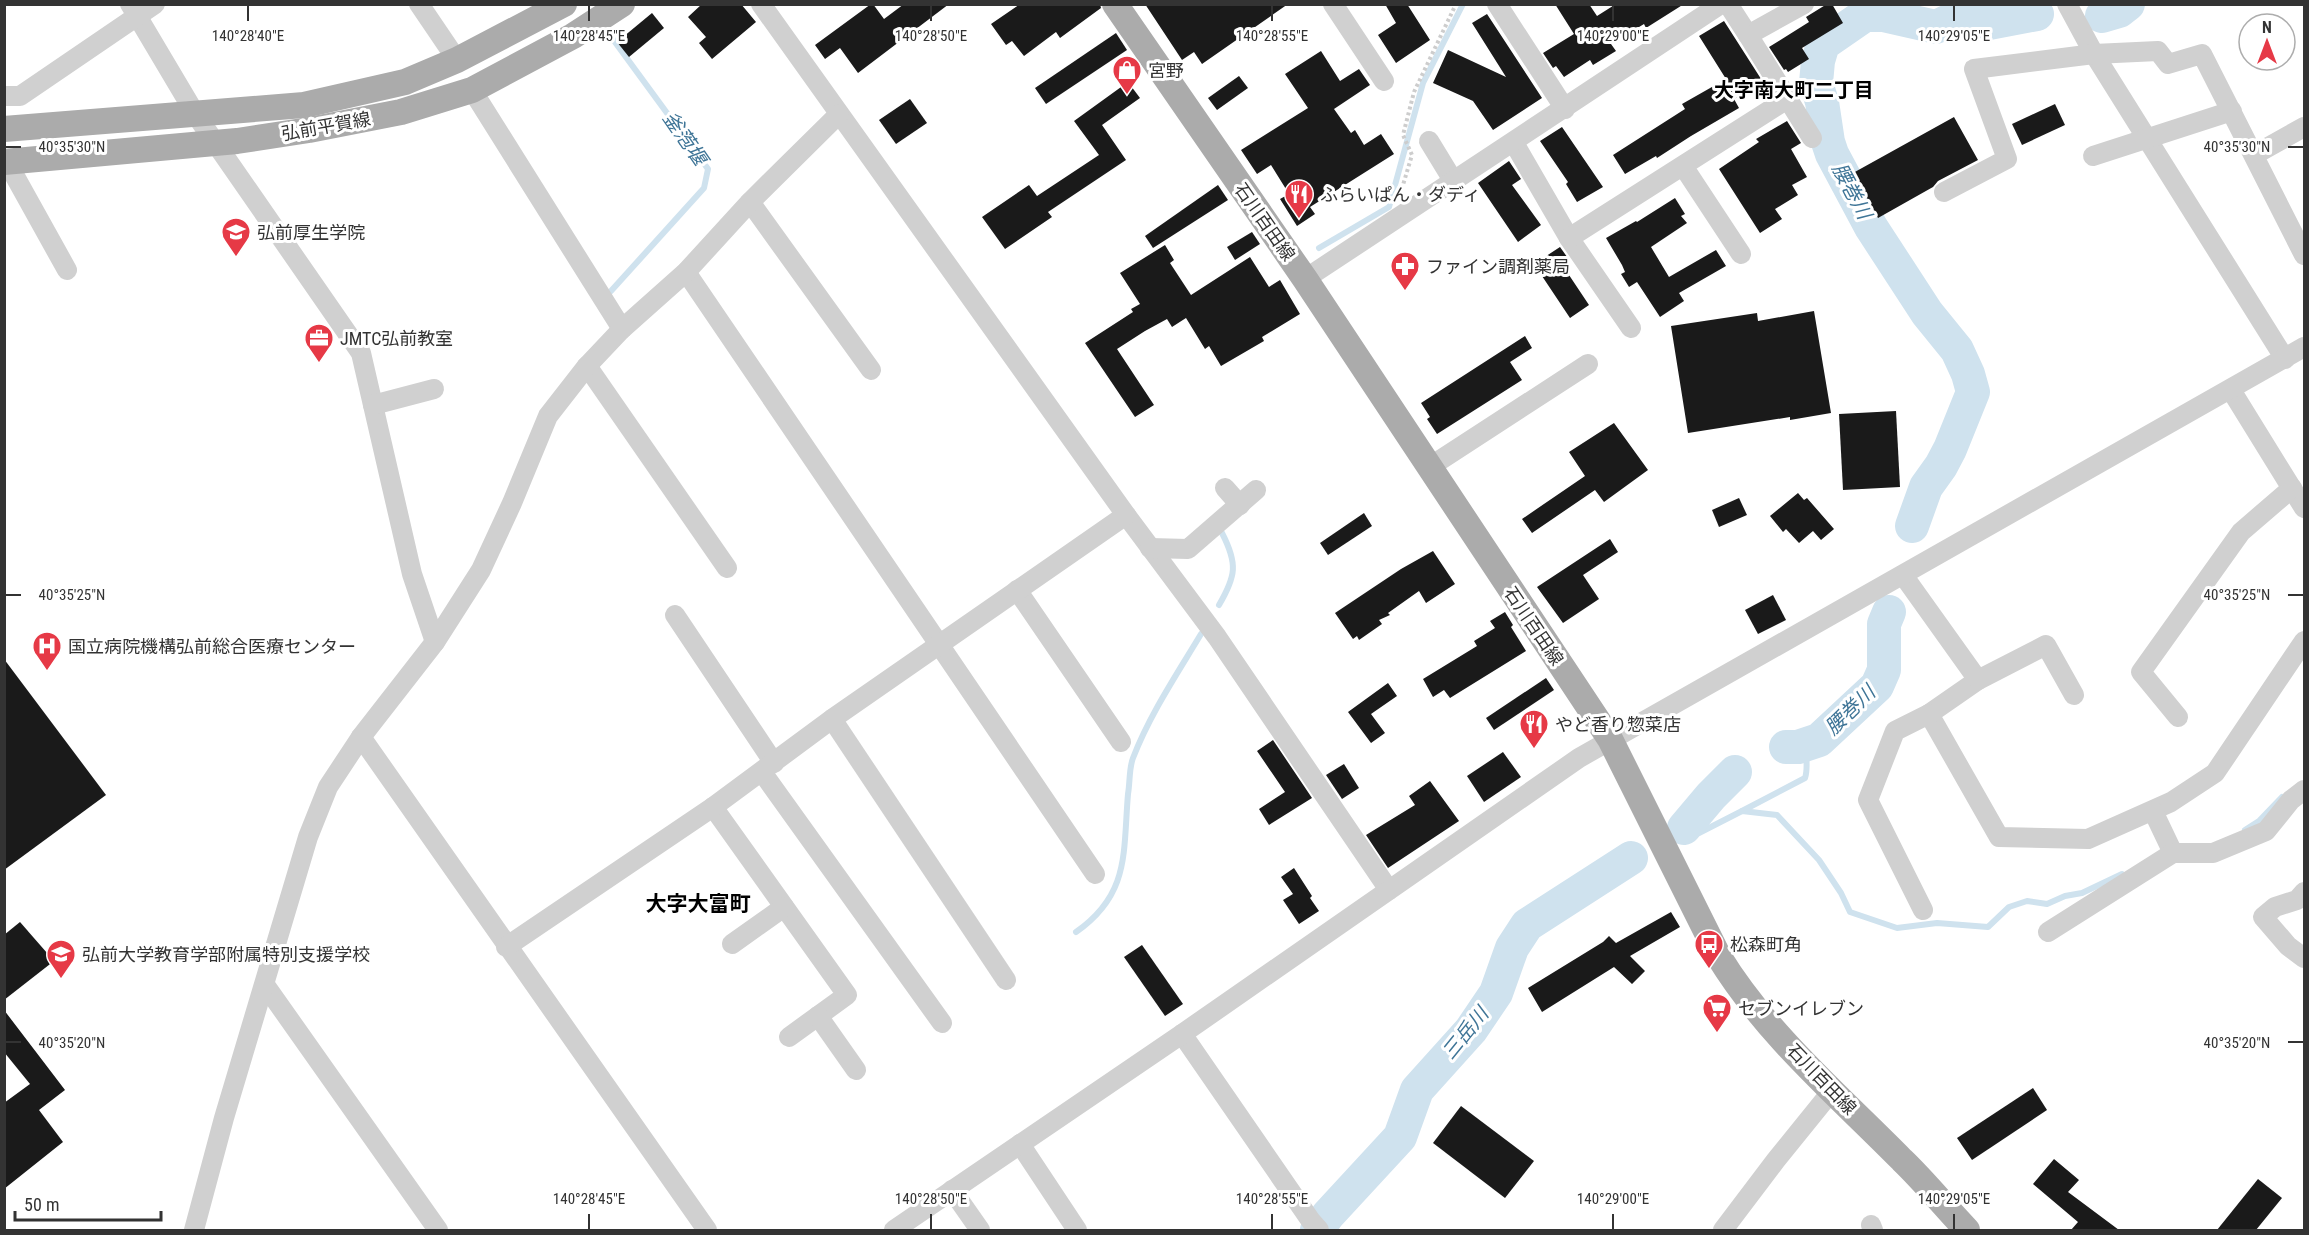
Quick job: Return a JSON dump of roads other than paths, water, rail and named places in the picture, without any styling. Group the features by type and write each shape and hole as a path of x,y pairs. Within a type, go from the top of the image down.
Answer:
{"main road":[{"name":"弘前平賀線","path":"4,129 304,105 405,82 457,60 564,4"},
{"name":"弘前平賀線","path":"6,162 216,143 309,130 401,112 472,90 573,36 622,4"},
{"name":"石川百田線","path":"1115,4 1305,279 1428,468 1610,739 1719,957 1739,990 1831,1092 1903,1161 1967,1230"}],"street":[{"path":"4,96 20,96 134,10 155,4"},
{"path":"419,4 457,60"},
{"path":"761,4 1125,515 1217,637 1389,890"},
{"path":"1333,4 1384,81"},
{"path":"1305,279 1514,143 1721,4"},
{"path":"1728,4 1812,138"},
{"path":"1748,35 1804,4"},
{"path":"2067,4 2094,54 2285,359"},
{"path":"1501,6 1565,109"},
{"path":"134,10 196,115 361,353 412,574 435,642"},
{"path":"1944,192 2007,159 1974,69 2094,54 2158,51 2168,64 2202,54 2304,255"},
{"path":"472,90 622,329"},
{"path":"1569,238 1789,99"},
{"path":"2093,156 2232,111"},
{"path":"194,1230 224,1118 308,837 328,787 361,737 435,642 481,570 548,416 587,366 622,329 686,272 750,202 839,114"},
{"path":"2254,155 2304,127"},
{"path":"1429,141 1454,182"},
{"path":"1514,143 1569,238 1631,328"},
{"path":"6,162 67,270"},
{"path":"1683,166 1742,254"},
{"path":"750,202 871,370"},
{"path":"686,272 1095,874"},
{"path":"894,1230 1182,1034 1579,758 2304,347"},
{"path":"1428,468 1588,364"},
{"path":"587,366 728,568"},
{"path":"373,405 434,389"},
{"path":"2231,390 2304,508"},
{"path":"1225,488 1240,505"},
{"path":"2178,717 2141,672 2241,532 2292,488"},
{"path":"1150,548 1188,549 1256,490"},
{"path":"506,947 713,807 832,719 1125,515"},
{"path":"1903,575 1978,680"},
{"path":"1017,590 1121,742"},
{"path":"675,615 768,767 942,1023"},
{"path":"1929,714 1999,837 2088,839 2172,802 2215,773 2304,640"},
{"path":"1923,910 1868,800 1894,731 1929,714 1978,680 2046,645 2074,695"},
{"path":"832,719 1006,980"},
{"path":"361,737 506,947 707,1230"},
{"path":"2048,932 2171,850 2213,853 2266,831 2291,800 2304,790"},
{"path":"713,807 847,994 789,1037"},
{"path":"2152,811 2171,850"},
{"path":"2304,892 2297,900 2275,908 2263,918 2288,946 2304,958"},
{"path":"732,944 784,907"},
{"path":"265,985 438,1230"},
{"path":"818,1016 856,1070"},
{"path":"1182,1034 1315,1226"},
{"path":"1723,1230 1831,1092"},
{"path":"1020,1144 1077,1230"},
{"path":"952,1191 980,1230"}],"waterway":[{"path":"1319,248 1389,207 1423,83 1463,4"},
{"name":"腰巻川","path":"2102,16 2119,11 2128,4"},
{"name":"腰巻川","path":"1912,526 1926,487 1950,449 1973,392 1957,350 1927,313 1871,227 1832,154 1816,83 1818,61 1823,44 1865,15 1883,15 1936,27 1961,15 1989,23 2037,14"},
{"name":"釜萢堰","path":"611,291 704,188 708,169 612,38"},
{"path":"1219,605 1229,586 1233,570 1231,553 1222,533"},
{"name":"腰巻川","path":"1786,747 1798,747 1819,740 1877,686 1884,670 1884,624 1889,612"},
{"path":"1076,932 1094,918 1115,887 1124,854 1133,758 1156,710 1201,634"},
{"path":"1742,811 1805,778 1808,744"},
{"name":"腰巻川","path":"1684,828 1735,772"},
{"path":"2245,830 2259,821 2282,797"},
{"path":"1699,833 1742,811 1777,815 1819,860 1841,893 1850,912 1897,928 1937,923 1988,927 2009,907 2027,901 2047,904 2065,896 2082,893 2122,874"},
{"name":"三岳川","path":"1317,1230 1400,1137 1417,1090 1471,1030 1496,993 1512,948 1527,925 1631,858"}],"place":[{"name":"宮野","path":"1127,96"},
{"name":"ふらいぱん・ダディ","path":"1299,220"},
{"name":"弘前厚生学院","path":"236,258"},
{"name":"ファイン調剤薬局","path":"1405,292"},
{"name":"JMTC弘前教室","path":"319,364"},
{"name":"国立病院機構弘前総合医療センター","path":"47,672"},
{"name":"やど香り惣菜店","path":"1534,750"},
{"name":"松森町角","path":"1709,970"},
{"name":"弘前大学教育学部附属特別支援学校","path":"61,980"},
{"name":"セブンイレブン","path":"1717,1034"}],"district":[{"name":"大字南大町二丁目","path":"1794,90"},
{"name":"大字大富町","path":"698,904"}]}
